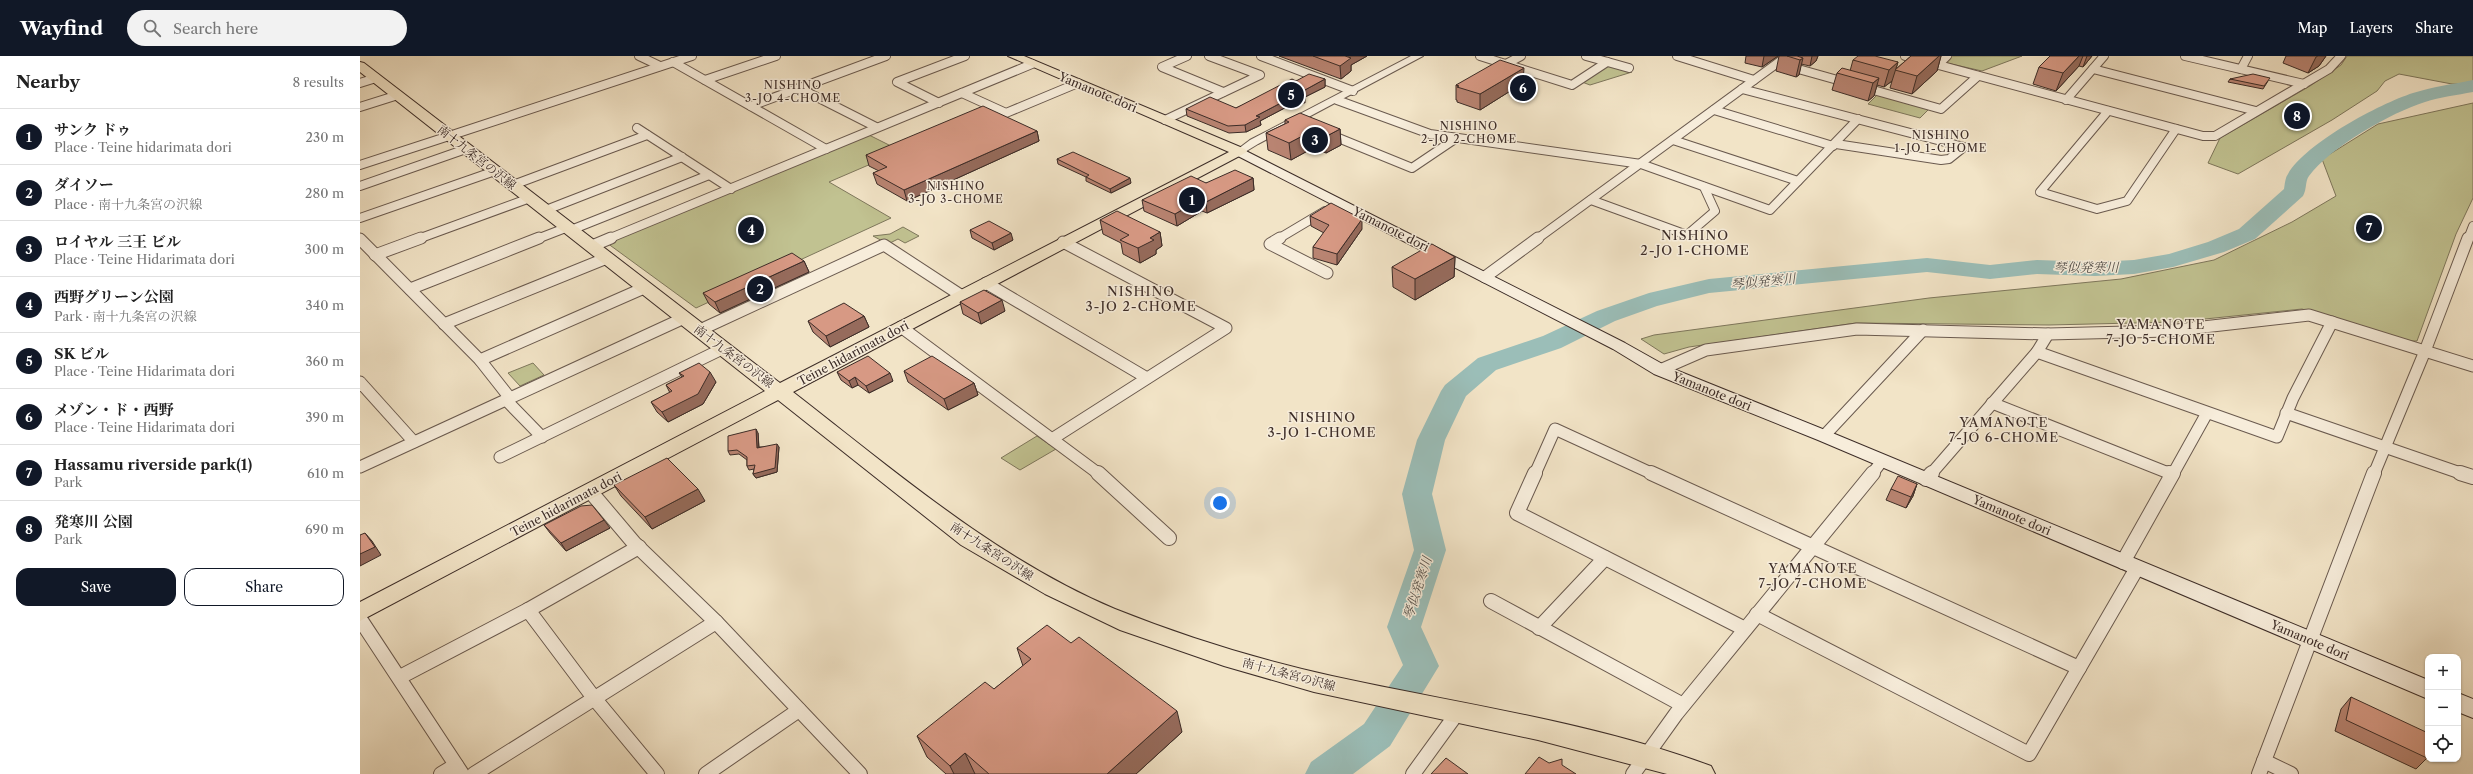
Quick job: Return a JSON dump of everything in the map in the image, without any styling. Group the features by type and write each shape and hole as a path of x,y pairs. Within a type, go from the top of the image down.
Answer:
{"main road":[{"name":"Yamanote dori","path":"1014,56 1240,152 1619,346 1660,370 1824,436 2425,689"},
{"name":"南十九条宮の沢線","path":"360,66 570,228 644,288 781,391 969,539 1037,580 1105,614 1167,638 1238,661 1299,678 1458,712 1640,765 1702,774"},
{"name":"Teine hidarimata dori","path":"360,612 1063,242 1240,152"},
{"path":"2461,703 2473,708"}],"street":[{"path":"639,56 660,66"},
{"path":"360,165 692,56"},
{"path":"705,80 776,56"},
{"path":"751,106 886,56"},
{"path":"939,103 897,82 965,56"},
{"path":"1187,56 1162,67 1223,92"},
{"path":"1165,120 1260,75 1209,56"},
{"path":"1261,56 1354,91"},
{"path":"1240,152 1254,142 1306,124 1337,100 1418,56"},
{"path":"1480,56 1572,85 1607,62"},
{"path":"1506,64 1521,56"},
{"path":"1586,56 1630,68"},
{"path":"1677,56 1754,80"},
{"path":"1484,277 1641,164 1787,56"},
{"path":"1905,56 2203,136 2215,136 2330,69 2341,56"},
{"path":"1938,65 1947,56"},
{"path":"2066,100 2104,56"},
{"path":"2185,56 2304,84"},
{"path":"2241,69 2248,56"},
{"path":"673,62 826,150"},
{"path":"1777,63 1941,109 1978,76"},
{"path":"592,246 1032,64"},
{"path":"2093,69 2256,111"},
{"path":"360,83 376,78"},
{"path":"962,93 1006,113 1078,83"},
{"path":"799,88 876,128"},
{"path":"1714,110 1834,145 1941,160 1949,160 1964,146 1742,89"},
{"path":"360,107 398,95"},
{"path":"1337,100 1430,134 1641,164 1770,210 1858,120"},
{"path":"2108,111 2040,192 2097,209 2127,201 2176,129"},
{"path":"1306,124 1412,168 1455,138"},
{"path":"637,128 731,189"},
{"path":"513,185 647,135"},
{"path":"1673,140 1798,181"},
{"path":"360,186 466,149"},
{"path":"546,210 682,158"},
{"path":"360,218 495,171"},
{"path":"410,289 709,175"},
{"path":"1591,200 1687,235 1715,211 1704,187"},
{"path":"376,255 530,198"},
{"path":"1327,273 1270,244 1339,203"},
{"path":"2290,774 2261,768 2384,447 2468,251 2473,226"},
{"path":"360,239 480,360 508,399 542,437"},
{"path":"1052,439 1226,328 1063,242"},
{"path":"700,330 884,245 962,296"},
{"path":"444,324 607,258"},
{"path":"986,283 1147,378"},
{"path":"480,360 644,288"},
{"path":"1660,370 1706,350 1857,329 2048,334 2192,330 2309,315 2473,366"},
{"path":"360,467 684,318"},
{"path":"2037,352 2276,437 2286,413 2332,322"},
{"path":"901,327 1104,477 1169,538"},
{"path":"1824,436 1923,330"},
{"path":"1926,479 2037,352 2048,334"},
{"path":"500,457 724,348"},
{"path":"360,382 414,442"},
{"path":"1992,403 2172,474"},
{"path":"1757,614 2029,754 2079,668 2130,565 2172,474 2207,413"},
{"path":"2286,413 2473,477"},
{"path":"1745,629 1517,513 1555,429 1813,545 2079,668"},
{"path":"1640,765 1683,705 1882,461"},
{"path":"590,491 598,504 639,547 716,622 860,774"},
{"path":"400,677 528,610 639,547"},
{"path":"1539,628 1605,558"},
{"path":"1491,601 1683,705"},
{"path":"528,610 594,698 657,774"},
{"path":"360,619 364,629 400,677 459,769 441,774"},
{"path":"474,774 716,622"},
{"path":"706,774 800,710"},
{"path":"1413,774 1458,712"}],"green space":[{"path":"1951,56 2022,56 1982,71 1945,62"},
{"path":"2347,56 2473,56 2473,84 2452,84 2399,74 2385,81 2377,91 2332,120 2238,174 2208,163 2220,138 2310,86 2341,65"},
{"path":"1609,65 1632,72 1590,85 1582,82"},
{"path":"1877,95 1929,109 1920,118 1868,104"},
{"path":"2473,103 2473,198 2456,234 2417,341 2410,341 2302,309 2176,322 2049,325 1856,323 1689,347 1664,354 1641,339 1654,335 1929,298 2121,279 2214,260 2292,222 2336,196 2322,159 2378,124"},
{"path":"869,135 901,151 829,182 891,218 696,308 607,243"},
{"path":"903,227 919,236 905,243 898,239 888,244 873,236 890,234"},
{"path":"533,363 544,375 520,386 508,373"},
{"path":"1037,436 1056,449 1020,470 1001,458"}],"building":[{"path":"1313,56 1345,56 1351,58 1340,66"},
{"path":"1787,56 1797,56 1803,58 1800,60"},
{"path":"1858,56 1875,56 1898,62 1889,70 1853,60"},
{"path":"1911,56 1939,56 1917,76 1895,70"},
{"path":"2050,56 2079,56 2063,73 2039,67"},
{"path":"1500,60 1524,68 1480,94 1457,87 1459,86 1456,85"},
{"path":"1842,68 1879,78 1873,83 1837,73"},
{"path":"1309,74 1325,79 1303,91 1305,95 1296,95 1256,116 1260,117 1245,125 1228,126 1186,109 1210,97 1236,108 1292,79 1296,81"},
{"path":"2253,74 2270,78 2264,86 2230,79"},
{"path":"983,106 1037,131 904,190 873,173 887,167 866,155"},
{"path":"1300,113 1340,129 1325,137 1312,131 1289,143 1266,133 1289,122 1285,120"},
{"path":"1073,152 1130,178 1110,189 1086,177 1089,175 1057,159"},
{"path":"1235,170 1253,178 1206,202 1201,199 1175,214 1142,200 1191,176 1206,183"},
{"path":"1331,203 1362,219 1337,254 1313,247 1329,225 1310,216"},
{"path":"1117,211 1160,232 1150,238 1154,240 1138,248 1120,240 1129,235 1100,220"},
{"path":"989,221 1011,233 992,243 970,230"},
{"path":"1432,244 1455,257 1415,279 1392,267"},
{"path":"792,253 804,261 715,302 703,293"},
{"path":"984,290 1002,300 978,313 960,302"},
{"path":"844,303 864,316 826,336 808,321"},
{"path":"868,356 890,373 866,386 855,377 849,381 837,372"},
{"path":"932,356 974,383 944,399 904,371"},
{"path":"699,363 710,372 698,394 662,412 651,402 672,391 666,385 684,376 679,373"},
{"path":"756,429 757,448 777,444 775,468 753,474 755,465 747,466 747,457 737,450 728,451 728,436"},
{"path":"667,458 698,489 645,517 614,485"},
{"path":"1898,476 1917,484 1911,497 1891,489"},
{"path":"592,505 604,520 561,543 544,525 581,506"},
{"path":"365,533 375,547 360,554 360,535"},
{"path":"1047,625 1071,643 1079,637 1177,711 1107,774 989,774 965,753 950,766 917,736 985,682 994,689 1031,659 1017,648"},
{"path":"2351,697 2425,732 2425,757 2346,720"},
{"path":"1539,757 1549,763 1562,759 1562,765 1576,774 1525,774"},
{"path":"1446,758 1468,774 1431,774"}],"waterway":[{"name":"琴似発寒川","path":"1324,774 1377,735 1421,666 1404,627 1430,550 1417,494 1431,440 1455,391 1487,364 1552,342 1606,316 1649,300 1709,286 1927,265 1990,272 2037,267 2095,269 2134,267 2173,260 2216,247 2247,234 2295,191 2297,176 2309,163 2338,140 2389,109 2420,97 2473,86"}],"place":[{"name":"メゾン・ド・西野","path":"1523,88"},
{"name":"SK ビル","path":"1291,95"},
{"name":"発寒川 公園","path":"2297,116"},
{"name":"ロイヤル 三王 ビル","path":"1315,140"},
{"name":"サンク ドゥ","path":"1192,200"},
{"name":"Hassamu riverside park(1)","path":"2369,228"},
{"name":"西野グリーン公園","path":"751,230"},
{"name":"ダイソー","path":"760,289"}],"district":[{"name":"NISHINO 3-JO 4-CHOME","path":"793,91"},
{"name":"NISHINO 2-JO 2-CHOME","path":"1469,132"},
{"name":"NISHINO 1-JO 1-CHOME","path":"1941,141"},
{"name":"NISHINO 3-JO 3-CHOME","path":"956,192"},
{"name":"NISHINO 2-JO 1-CHOME","path":"1695,242"},
{"name":"NISHINO 3-JO 2-CHOME","path":"1141,298"},
{"name":"YAMANOTE 7-JO 5-CHOME","path":"2161,332"},
{"name":"NISHINO 3-JO 1-CHOME","path":"1322,424"},
{"name":"YAMANOTE 7-JO 6-CHOME","path":"2004,430"},
{"name":"YAMANOTE 7-JO 7-CHOME","path":"1813,576"}]}
